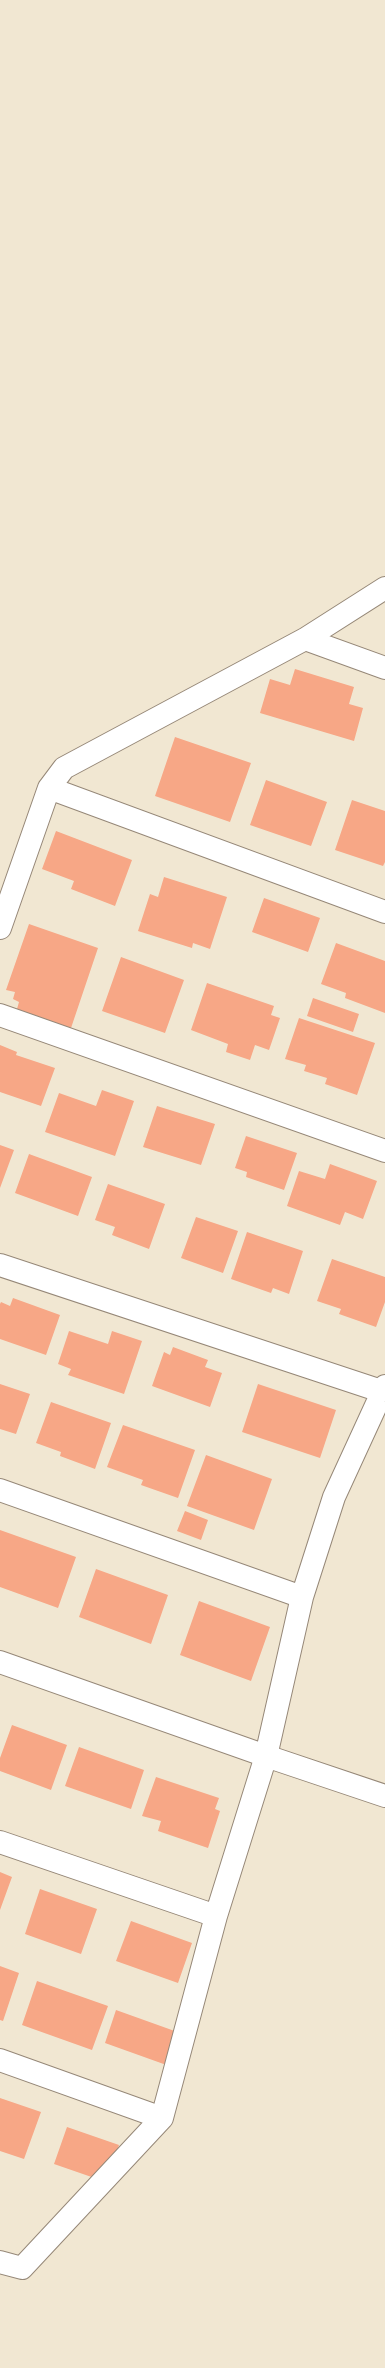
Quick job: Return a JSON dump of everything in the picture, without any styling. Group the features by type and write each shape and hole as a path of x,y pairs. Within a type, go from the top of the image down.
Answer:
{"street":[{"path":"0,928 49,788 64,768 305,639 385,588"},
{"path":"305,639 385,668"},
{"path":"49,788 385,912"},
{"path":"0,1015 385,1151"},
{"path":"0,1265 383,1388 334,1497 302,1597 266,1756 216,1916 162,2118 22,2268 0,2262"},
{"path":"0,1490 302,1597"},
{"path":"0,1662 266,1756 385,1796"},
{"path":"0,1842 216,1916"},
{"path":"0,2060 162,2118"}],"building":[{"path":"295,669 354,687 349,704 363,708 354,741 260,713 270,679 290,685"},
{"path":"175,737 251,763 230,822 155,796"},
{"path":"266,780 327,802 311,846 250,825"},
{"path":"352,800 385,811 385,862 383,866 335,850"},
{"path":"56,831 132,860 115,906 71,889 74,881 42,869"},
{"path":"164,877 227,897 210,949 193,943 192,948 138,931 150,894 158,897"},
{"path":"264,898 320,918 308,952 252,932"},
{"path":"29,924 98,948 71,1028 17,1009 19,1002 13,999 15,992 6,990"},
{"path":"336,943 385,961 385,1013 345,998 346,993 321,984"},
{"path":"121,957 184,980 165,1033 102,1011"},
{"path":"207,983 274,1006 271,1015 280,1018 269,1050 255,1045 250,1060 226,1052 228,1044 191,1030"},
{"path":"313,998 359,1014 353,1032 307,1016"},
{"path":"299,1018 375,1043 357,1095 325,1084 327,1078 304,1071 306,1065 285,1059"},
{"path":"0,1045 17,1052 16,1055 55,1068 41,1106 0,1092"},
{"path":"102,1090 134,1101 115,1156 45,1132 59,1093 96,1106"},
{"path":"157,1106 215,1124 201,1165 143,1147"},
{"path":"246,1136 297,1153 284,1190 246,1177 247,1172 235,1168"},
{"path":"0,1145 14,1150 0,1188"},
{"path":"29,1154 92,1177 78,1216 15,1193"},
{"path":"330,1164 377,1181 363,1219 345,1212 340,1225 287,1206 299,1171 325,1179"},
{"path":"108,1184 165,1204 149,1249 112,1235 115,1227 95,1220"},
{"path":"196,1217 238,1231 223,1273 181,1258"},
{"path":"247,1232 303,1251 289,1294 273,1288 271,1293 231,1279"},
{"path":"332,1259 385,1277 385,1302 376,1327 339,1314 341,1309 317,1301"},
{"path":"13,1298 60,1315 46,1355 0,1339 0,1304 1,1302 10,1306"},
{"path":"69,1331 108,1344 112,1331 142,1341 124,1394 68,1375 71,1369 58,1364"},
{"path":"173,1347 208,1360 205,1367 222,1373 210,1407 152,1386 164,1352 170,1355"},
{"path":"0,1384 30,1394 16,1434 0,1429"},
{"path":"258,1384 336,1410 320,1458 242,1432"},
{"path":"51,1402 111,1423 95,1469 60,1456 61,1452 36,1443"},
{"path":"123,1425 195,1450 178,1498 141,1485 143,1480 107,1467"},
{"path":"206,1455 272,1479 254,1530 187,1506"},
{"path":"185,1511 208,1520 201,1540 177,1531"},
{"path":"0,1530 76,1557 58,1608 0,1587"},
{"path":"96,1569 168,1595 151,1644 79,1617"},
{"path":"199,1601 270,1627 251,1681 180,1655"},
{"path":"12,1725 67,1745 51,1790 0,1771 0,1758"},
{"path":"79,1747 144,1770 131,1809 65,1786"},
{"path":"156,1777 219,1798 215,1809 220,1811 208,1848 158,1831 161,1821 142,1816"},
{"path":"0,1872 12,1877 0,1910"},
{"path":"40,1889 97,1909 81,1954 25,1934"},
{"path":"131,1921 192,1943 178,1983 116,1961"},
{"path":"0,1966 19,1973 3,2021 0,2020"},
{"path":"37,1981 108,2006 92,2050 22,2025"},
{"path":"116,2010 183,2034 172,2067 105,2043"},
{"path":"0,2098 41,2112 24,2159 0,2151"},
{"path":"67,2127 119,2145 106,2182 54,2164"}]}
